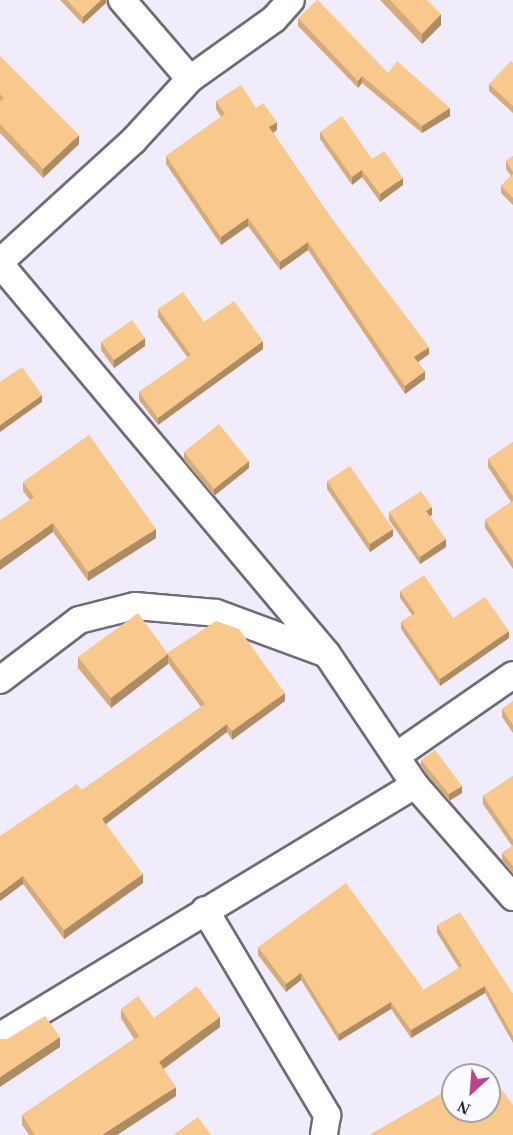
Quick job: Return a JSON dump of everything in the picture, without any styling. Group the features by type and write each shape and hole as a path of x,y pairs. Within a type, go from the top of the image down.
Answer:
{"street":[{"path":"122,0 190,79"},
{"path":"291,0 274,19 190,79 133,141 0,263 327,654 414,785 513,897"},
{"path":"0,680 78,620 135,606 216,613 327,654"},
{"path":"396,756 513,675"},
{"path":"0,1036 414,785"},
{"path":"205,910 327,1115 324,1135"}],"building":[{"path":"67,0 101,0 83,17"},
{"path":"317,0 388,73 397,61 450,108 422,126 362,76 358,81 298,18"},
{"path":"390,0 427,0 441,14 422,34"},
{"path":"0,56 79,135 43,169 0,124 0,102 4,98 0,94"},
{"path":"511,61 513,63 513,106 489,84"},
{"path":"241,85 256,108 263,103 277,122 269,127 329,215 429,347 414,357 425,371 405,386 308,242 280,262 248,218 221,237 166,156 225,114 216,101"},
{"path":"342,116 372,159 384,151 403,178 380,194 362,170 352,177 320,132"},
{"path":"513,156 513,172 506,161"},
{"path":"513,174 513,198 501,186"},
{"path":"183,292 204,322 234,301 263,341 158,418 139,392 191,355 158,309"},
{"path":"132,320 145,338 114,360 101,342"},
{"path":"22,367 42,395 0,425 0,382"},
{"path":"219,424 249,461 214,489 184,452"},
{"path":"89,435 156,529 88,572 53,523 0,560 0,519 34,497 23,482"},
{"path":"513,442 513,496 488,459"},
{"path":"350,466 393,529 370,544 327,481"},
{"path":"421,491 432,507 426,511 446,539 420,557 389,512"},
{"path":"513,501 513,561 485,520"},
{"path":"424,575 453,618 485,597 509,631 440,679 401,622 415,613 400,591"},
{"path":"138,613 168,654 111,698 78,657"},
{"path":"216,621 239,629 285,693 232,731 227,724 102,819 143,874 64,930 23,876 0,893 0,836 77,784 82,790 205,704 167,653"},
{"path":"513,701 513,725 502,709"},
{"path":"435,750 462,786 449,794 421,760"},
{"path":"513,776 513,840 483,796"},
{"path":"513,845 513,866 502,853"},
{"path":"346,883 424,990 462,966 437,925 460,912 513,994 513,1036 485,986 411,1030 391,1002 339,1034 301,973 286,984 258,947"},
{"path":"197,986 220,1017 159,1062 176,1087 102,1135 35,1135 22,1115 139,1036 121,1009 138,996 154,1018"},
{"path":"45,1016 60,1037 0,1077 0,1039 7,1039"},
{"path":"501,1089 513,1105 513,1135 369,1135 441,1094 441,1123 501,1123"},
{"path":"198,1117 211,1135 173,1135"}]}
